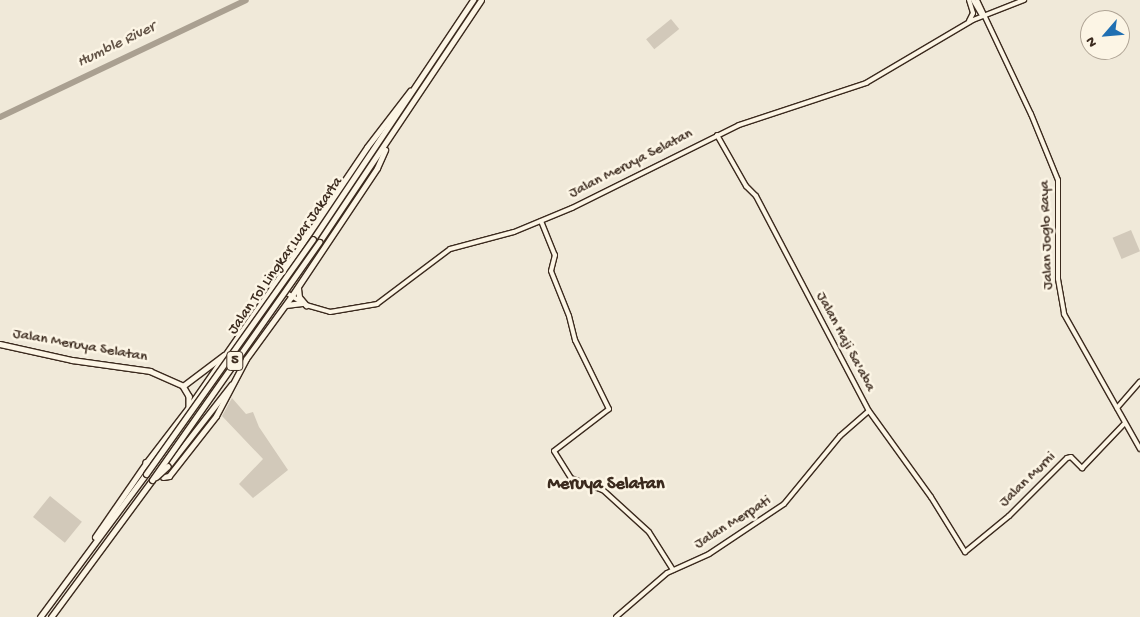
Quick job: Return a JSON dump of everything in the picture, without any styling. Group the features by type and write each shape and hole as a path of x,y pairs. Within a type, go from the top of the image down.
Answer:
{"highway":[{"name":"Jalan Tol Lingkar Luar Jakarta","path":"40,617 270,303 473,0"},
{"name":"Jalan Tol Lingkar Luar Jakarta","path":"51,617 152,480 387,145 481,0"},
{"path":"272,287 367,147 404,96 413,89"},
{"path":"292,296 377,168 387,145"},
{"path":"298,287 299,297 304,304"},
{"path":"152,480 168,466 231,384"},
{"path":"85,555 96,536 147,464"}],"main road":[{"path":"147,464 272,287 284,294 284,306"},
{"path":"163,477 216,416 227,399 231,384 292,296"},
{"path":"284,306 304,304"},
{"name":"Jalan Meruya Selatan","path":"0,344 72,360 150,371 184,386"},
{"path":"189,407 189,396 184,386 210,363 226,354"}],"street":[{"name":"Jalan Joglo Raya","path":"971,0 982,16 1031,114 1058,180 1058,279 1064,314 1140,449"},
{"path":"963,26 972,17 971,0"},
{"name":"Jalan Joglo Raya","path":"977,0 982,16"},
{"name":"Jalan Meruya Selatan","path":"272,287 304,304 336,313 377,304 450,249 541,221 601,195 743,123 866,83 982,16 1024,0"},
{"name":"Jalan Haji Sa'aba","path":"717,135 746,186 756,196 869,411 931,497 965,552"},
{"path":"541,221 555,255 551,271 569,316 575,340 609,407 608,412 554,451 571,478 603,490 649,532 673,570"},
{"path":"1117,408 1140,382"},
{"name":"Jalan Merpati","path":"616,617 673,570 709,554 784,504 840,436 869,411"},
{"name":"Jalan Murni","path":"965,552 1009,516 1067,458 1071,457 1082,468 1125,423"}],"shaded area":[{"path":"671,19 679,29 654,49 646,39"},
{"path":"1131,230 1140,251 1122,259 1113,238"},
{"path":"232,398 246,414 253,412 259,427 288,470 253,498 239,484 263,459 222,416"},
{"path":"50,496 82,522 65,543 33,517"}],"waterway":[{"name":"Humble River","path":"0,117 246,0"}],"district":[{"name":"Meruya Selatan","path":"606,485"}]}
